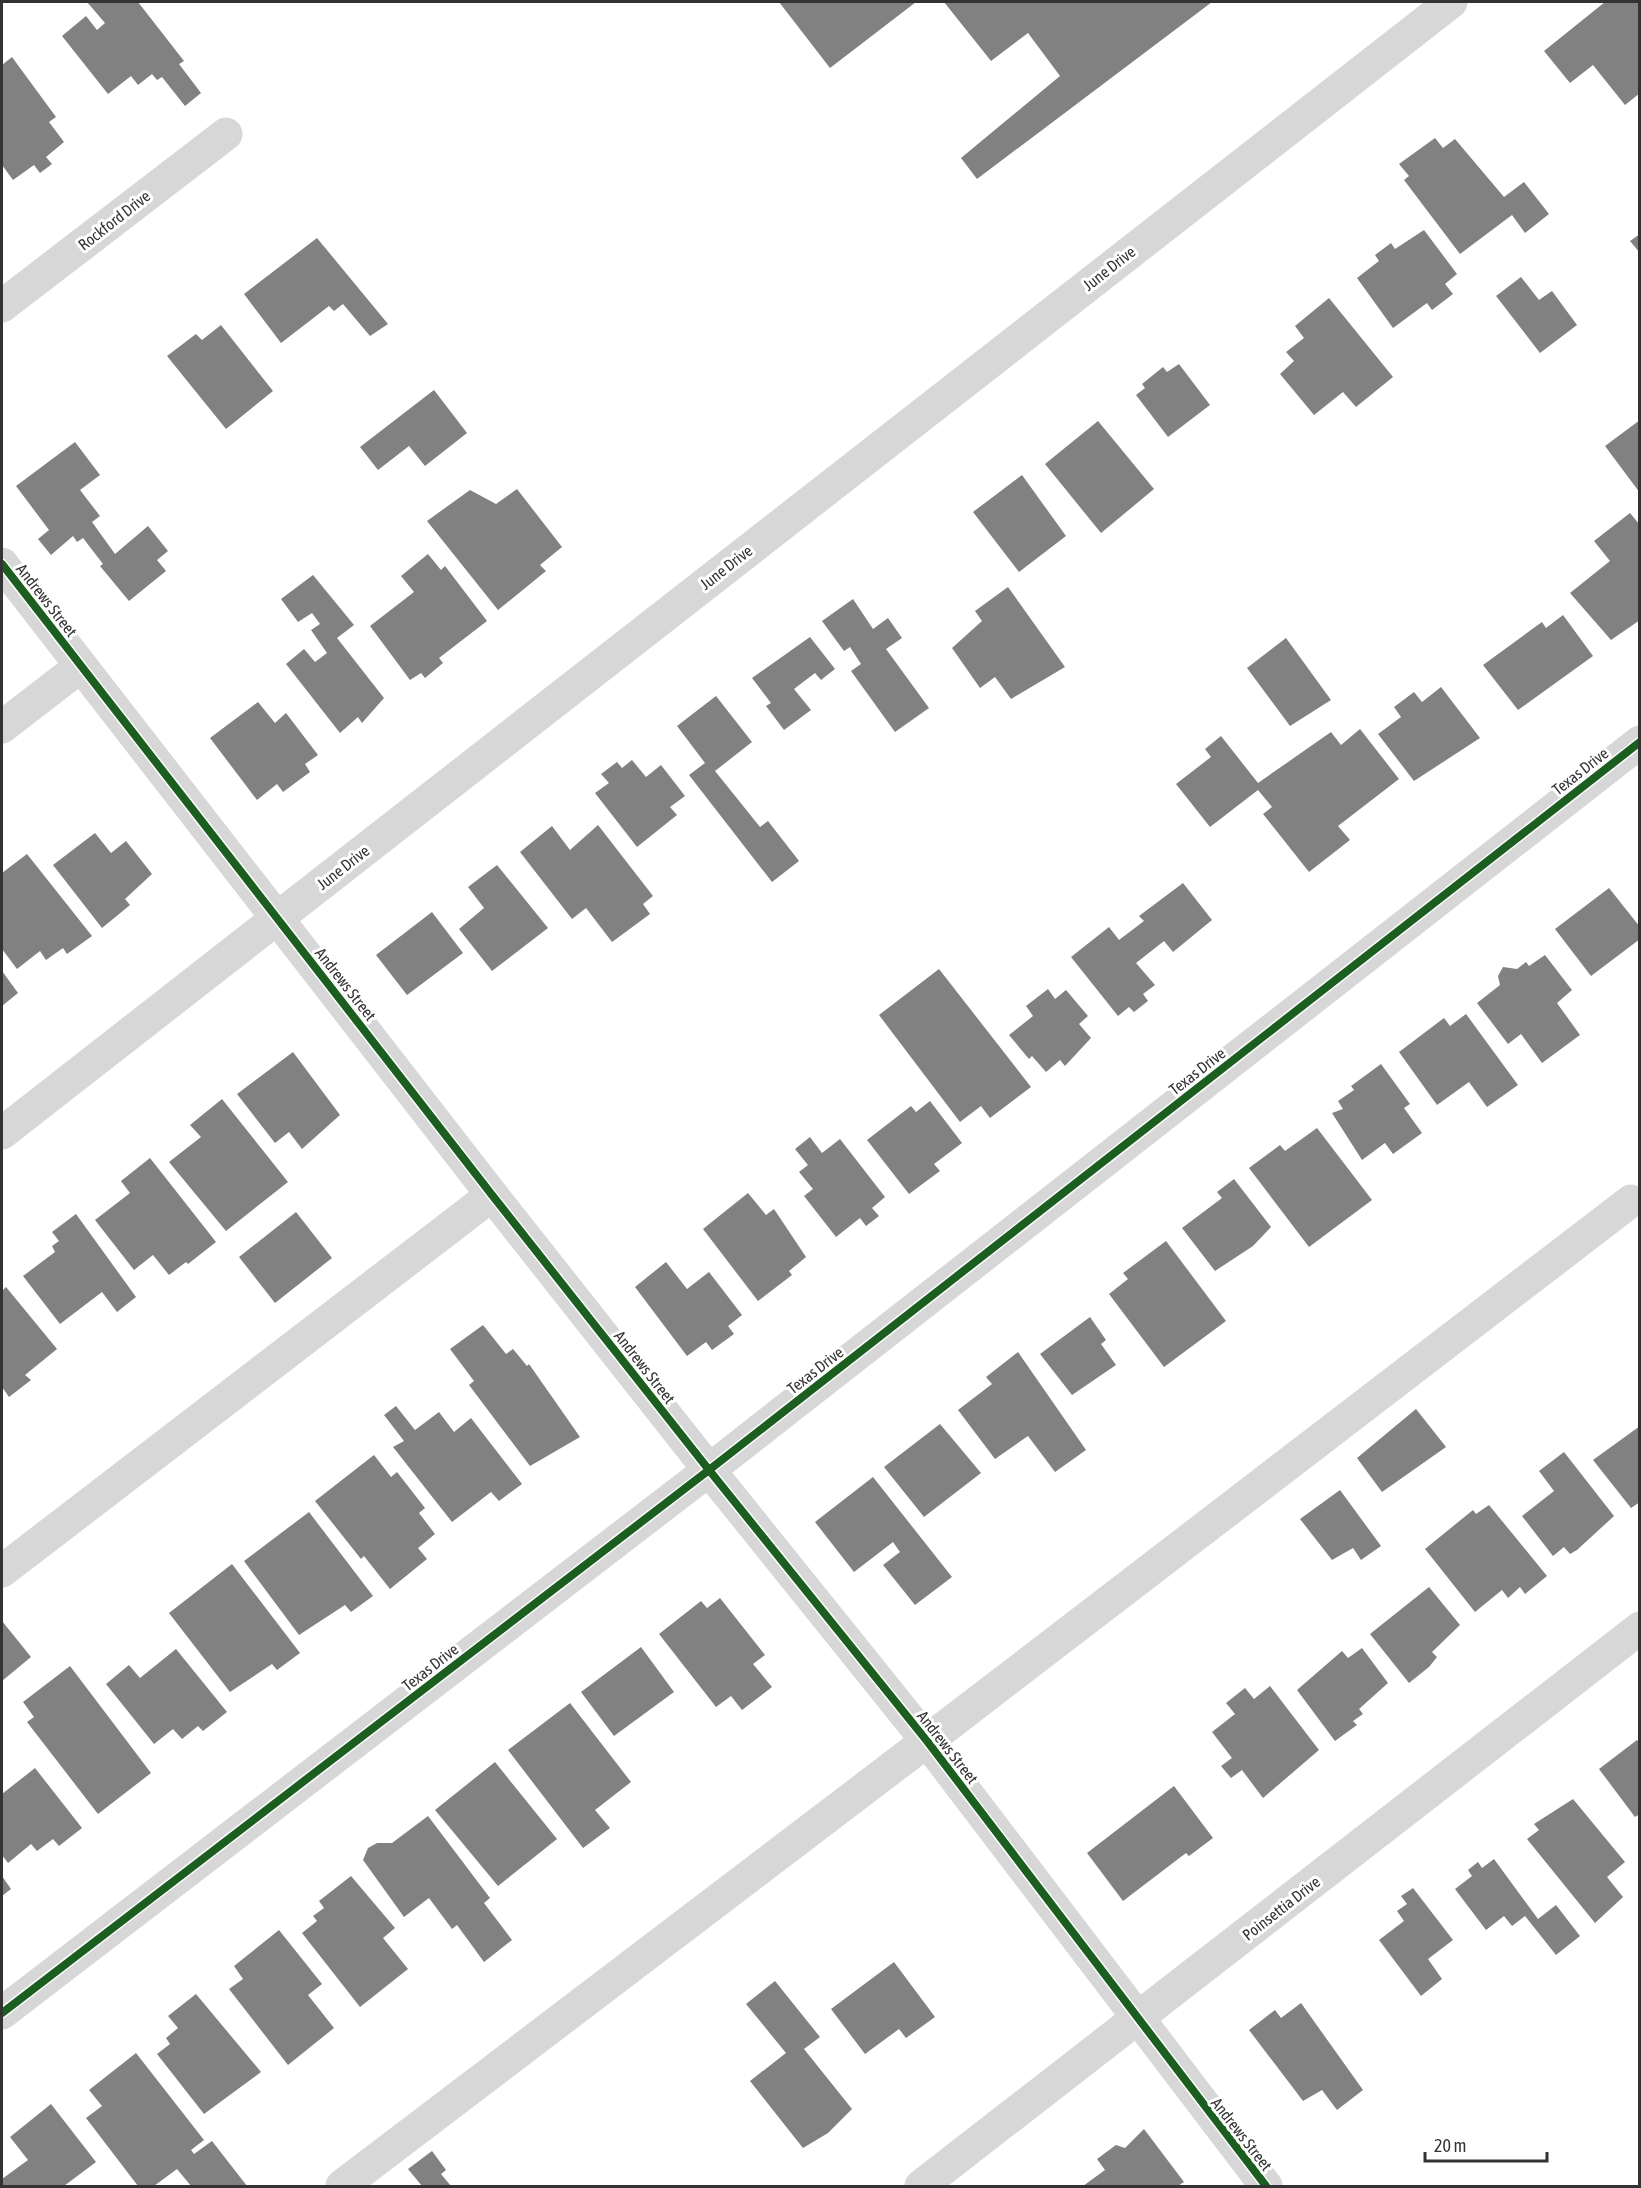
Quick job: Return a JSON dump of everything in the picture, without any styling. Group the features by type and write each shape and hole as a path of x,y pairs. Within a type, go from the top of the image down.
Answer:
{"street":[{"name":"June Drive","path":"2,1133 1451,2"},
{"name":"Rockford Drive","path":"2,306 226,134"},
{"name":"Andrews Street","path":"2,564 492,1195 927,1741 1266,2187"},
{"path":"2,726 81,666"},
{"name":"Texas Drive","path":"2,2013 709,1470 1640,742"},
{"path":"2,1571 492,1195"},
{"path":"342,2187 1630,1201"},
{"name":"Poinsettia Drive","path":"921,2187 1640,1628"}],"building":[{"path":"87,2 138,2 184,61 179,64 201,93 185,106 162,77 157,80 152,74 138,85 131,76 108,94 62,36 86,16 97,30 105,23"},
{"path":"779,2 916,2 830,68"},
{"path":"944,2 1212,2 977,179 961,158 1060,76 1028,33 991,61"},
{"path":"1605,2 1640,2 1640,93 1625,105 1593,65 1570,83 1544,51"},
{"path":"12,57 56,117 49,122 64,142 46,157 52,164 40,173 34,165 13,180 2,165 2,65"},
{"path":"1435,138 1443,148 1455,139 1504,197 1524,182 1549,214 1525,233 1512,215 1460,254 1404,180 1409,176 1399,164"},
{"path":"1424,230 1457,274 1445,284 1453,294 1432,310 1427,303 1393,328 1357,278 1379,261 1375,255 1391,243 1395,249"},
{"path":"1640,234 1640,253 1630,241"},
{"path":"317,238 388,324 370,336 343,304 334,311 329,306 281,343 244,294"},
{"path":"1521,277 1539,300 1552,291 1577,325 1540,353 1496,296"},
{"path":"1329,298 1393,377 1356,407 1343,392 1314,415 1280,374 1294,361 1286,352 1304,338 1295,326"},
{"path":"221,325 273,391 226,429 167,356 196,334 202,340"},
{"path":"1179,364 1210,405 1168,437 1136,395 1145,388 1142,384 1163,367 1167,372"},
{"path":"434,390 467,433 425,466 409,446 378,470 360,447"},
{"path":"1640,420 1640,493 1605,446"},
{"path":"1098,421 1154,489 1101,533 1045,464"},
{"path":"75,442 100,475 80,490 100,516 92,522 115,554 148,526 168,551 157,560 166,571 129,601 100,566 103,564 83,538 77,542 73,536 51,555 38,539 49,530 16,486"},
{"path":"1022,475 1066,536 1019,572 973,512"},
{"path":"517,489 562,547 540,565 546,571 498,610 427,521 470,490 496,504"},
{"path":"1630,513 1640,525 1640,620 1611,640 1570,593 1610,561 1594,541"},
{"path":"428,554 441,570 445,566 487,621 439,658 443,663 425,678 421,673 410,680 370,626 414,592 401,576"},
{"path":"313,575 354,625 337,638 384,698 362,723 358,717 340,733 286,664 304,649 315,662 327,653 311,630 320,624 312,613 298,622 281,599"},
{"path":"1008,587 1065,667 1011,699 995,677 980,688 952,648 982,621 975,611"},
{"path":"853,599 873,629 888,618 902,638 886,649 929,708 895,732 851,671 861,664 850,647 844,651 822,621"},
{"path":"1563,615 1593,656 1518,710 1483,665 1542,622 1546,628"},
{"path":"810,637 835,669 821,680 815,673 794,689 811,710 784,730 766,706 771,703 752,678"},
{"path":"1286,638 1331,700 1290,726 1247,668"},
{"path":"1441,687 1480,738 1414,781 1378,734 1401,717 1394,707 1414,692 1422,702"},
{"path":"716,696 752,742 715,771 760,827 768,821 799,861 772,882 689,775 705,763 677,726"},
{"path":"258,702 275,723 286,713 318,755 305,764 310,772 283,792 277,784 257,800 210,738"},
{"path":"1360,729 1399,779 1338,826 1350,840 1309,872 1263,814 1272,807 1258,790 1210,827 1176,784 1211,757 1205,749 1221,736 1258,783 1331,732 1341,745"},
{"path":"632,760 646,777 661,765 685,796 670,807 677,815 637,847 595,793 609,783 601,774 617,762 622,768"},
{"path":"598,825 653,896 643,904 650,914 612,942 586,908 572,919 520,852 552,826 570,850"},
{"path":"95,833 111,853 126,841 152,874 125,899 130,905 102,928 53,865"},
{"path":"27,854 92,936 67,954 63,948 46,960 40,951 17,969 2,949 2,873"},
{"path":"497,865 548,928 492,971 459,929 484,908 468,887"},
{"path":"1183,883 1212,920 1173,952 1164,941 1136,963 1155,985 1143,994 1148,1001 1134,1012 1129,1007 1118,1016 1071,957 1109,927 1119,940 1144,921 1139,916"},
{"path":"1609,888 1640,927 1640,939 1591,976 1555,929"},
{"path":"432,912 463,953 407,995 376,955"},
{"path":"1545,955 1572,990 1557,1003 1580,1035 1542,1063 1521,1034 1508,1044 1477,1003 1500,985 1498,976 1503,967 1517,969 1526,962 1529,966"},
{"path":"939,969 1031,1087 990,1118 981,1106 960,1122 879,1015"},
{"path":"2,971 18,993 2,1006"},
{"path":"1048,989 1055,999 1066,990 1088,1016 1079,1024 1091,1038 1065,1066 1060,1060 1046,1072 1032,1056 1029,1059 1009,1035 1033,1016 1026,1006"},
{"path":"1466,1014 1518,1085 1487,1107 1469,1082 1437,1105 1399,1052 1444,1018 1450,1026"},
{"path":"293,1052 340,1115 302,1149 289,1132 275,1143 237,1094"},
{"path":"1381,1064 1410,1104 1404,1108 1422,1133 1393,1154 1385,1143 1362,1160 1332,1113 1343,1109 1338,1101 1354,1090 1351,1086"},
{"path":"222,1099 288,1182 226,1231 169,1162 201,1137 190,1125"},
{"path":"930,1101 962,1143 934,1164 940,1171 909,1194 867,1140 911,1106 916,1112"},
{"path":"1317,1128 1372,1200 1309,1247 1249,1168 1280,1145 1285,1151"},
{"path":"810,1137 822,1153 840,1139 885,1197 872,1208 879,1216 866,1226 860,1218 836,1237 804,1196 813,1189 799,1172 808,1165 795,1149"},
{"path":"150,1158 216,1242 188,1264 186,1262 169,1275 153,1255 134,1270 95,1220 130,1193 121,1181"},
{"path":"1234,1179 1271,1227 1253,1246 1215,1271 1182,1228 1222,1198 1217,1192"},
{"path":"748,1193 766,1215 774,1209 806,1257 789,1271 792,1275 758,1301 703,1229"},
{"path":"296,1212 332,1258 275,1303 239,1257"},
{"path":"76,1214 136,1297 117,1312 102,1292 60,1324 23,1276 55,1252 52,1246 59,1241 52,1232"},
{"path":"1166,1241 1226,1321 1164,1367 1109,1294 1128,1279 1123,1273"},
{"path":"666,1262 687,1289 709,1272 742,1315 728,1326 734,1334 712,1350 706,1342 687,1356 635,1287"},
{"path":"6,1287 57,1349 25,1375 31,1380 9,1397 2,1387 2,1291"},
{"path":"1090,1317 1106,1340 1101,1344 1116,1365 1072,1395 1040,1354"},
{"path":"483,1325 506,1354 513,1349 527,1366 529,1364 580,1437 530,1466 469,1385 474,1381 450,1349"},
{"path":"1018,1352 1086,1450 1055,1472 1028,1436 995,1459 958,1410 992,1384 986,1377"},
{"path":"396,1406 415,1430 439,1412 454,1432 471,1418 522,1484 499,1501 491,1492 452,1522 393,1447 404,1441 384,1415"},
{"path":"1416,1409 1446,1447 1382,1492 1357,1458"},
{"path":"940,1424 981,1473 924,1517 884,1467"},
{"path":"1640,1426 1640,1502 1631,1508 1593,1460"},
{"path":"1564,1452 1614,1516 1577,1550 1570,1554 1564,1547 1553,1556 1522,1516 1554,1491 1539,1471"},
{"path":"374,1455 391,1477 397,1472 425,1508 419,1513 435,1534 418,1548 427,1559 390,1589 364,1556 361,1559 315,1501"},
{"path":"873,1477 952,1577 915,1605 883,1565 900,1552 893,1542 854,1572 815,1522"},
{"path":"1340,1490 1381,1546 1361,1560 1353,1548 1332,1560 1300,1519"},
{"path":"1489,1505 1547,1576 1525,1594 1520,1587 1508,1598 1502,1590 1475,1612 1425,1549 1473,1510 1476,1514"},
{"path":"309,1512 373,1596 351,1612 345,1605 299,1635 244,1561"},
{"path":"232,1564 300,1653 277,1670 272,1664 230,1692 169,1613"},
{"path":"1429,1587 1460,1625 1432,1652 1437,1657 1429,1667 1409,1683 1370,1634"},
{"path":"720,1598 765,1655 753,1664 772,1687 742,1710 731,1696 716,1707 659,1634 701,1601 707,1608"},
{"path":"2,1621 31,1657 2,1681"},
{"path":"641,1647 674,1692 614,1736 581,1692"},
{"path":"1362,1648 1388,1683 1359,1709 1363,1714 1353,1721 1357,1725 1335,1741 1297,1690 1342,1651 1348,1658"},
{"path":"176,1649 227,1712 203,1731 198,1726 182,1739 173,1729 154,1744 106,1684 129,1665 140,1678"},
{"path":"70,1666 151,1773 98,1814 27,1722 34,1717 23,1702"},
{"path":"1270,1686 1319,1750 1263,1798 1242,1770 1231,1778 1221,1766 1232,1758 1212,1732 1235,1714 1226,1703 1245,1688 1254,1699"},
{"path":"570,1703 631,1782 595,1810 610,1828 583,1848 508,1750"},
{"path":"1637,1740 1640,1743 1640,1814 1635,1817 1599,1769"},
{"path":"495,1762 557,1839 498,1886 435,1810"},
{"path":"35,1768 82,1828 59,1846 53,1839 37,1851 31,1844 8,1863 2,1855 2,1794"},
{"path":"1174,1786 1213,1838 1189,1856 1186,1853 1123,1901 1087,1853"},
{"path":"1573,1799 1625,1862 1607,1877 1623,1897 1595,1923 1527,1839 1539,1830 1534,1824"},
{"path":"428,1816 490,1898 484,1903 512,1940 484,1962 457,1925 452,1929 429,1898 404,1917 363,1860 368,1848 377,1843 392,1843"},
{"path":"1494,1859 1538,1919 1556,1905 1580,1936 1556,1955 1525,1916 1512,1926 1504,1916 1486,1930 1455,1889 1472,1876 1468,1870 1478,1862 1482,1868"},
{"path":"2,1876 11,1889 2,1896"},
{"path":"351,1876 395,1928 383,1938 408,1969 360,2007 302,1933 317,1921 313,1916 324,1908 319,1901"},
{"path":"1413,1888 1453,1940 1428,1959 1442,1979 1421,1996 1379,1940 1404,1921 1397,1911 1407,1904 1401,1896"},
{"path":"279,1930 322,1984 308,1995 334,2028 288,2065 229,1989 243,1979 234,1966"},
{"path":"894,1962 935,2017 906,2038 899,2029 865,2054 831,2009"},
{"path":"775,1981 820,2037 804,2049 852,2109 828,2133 803,2148 750,2081 786,2053 746,2004"},
{"path":"196,1994 261,2072 204,2114 157,2054 170,2044 166,2038 178,2028 168,2016"},
{"path":"1301,2003 1363,2090 1337,2110 1322,2090 1303,2101 1249,2030 1275,2010 1281,2018"},
{"path":"136,2053 204,2140 191,2150 194,2154 212,2141 247,2186 191,2186 177,2169 154,2186 138,2186 86,2118 102,2106 89,2090"},
{"path":"51,2104 96,2162 64,2186 3,2186 2,2179 28,2160 10,2137"},
{"path":"1144,2129 1184,2182 1178,2186 1083,2186 1105,2170 1097,2159 1116,2145 1125,2148"},
{"path":"432,2151 446,2170 441,2174 451,2186 422,2186 408,2169"}],"cycle path":[{"path":"2,564 492,1195 927,1741 1266,2186"},
{"path":"2,2013 709,1470 1640,742"}]}
